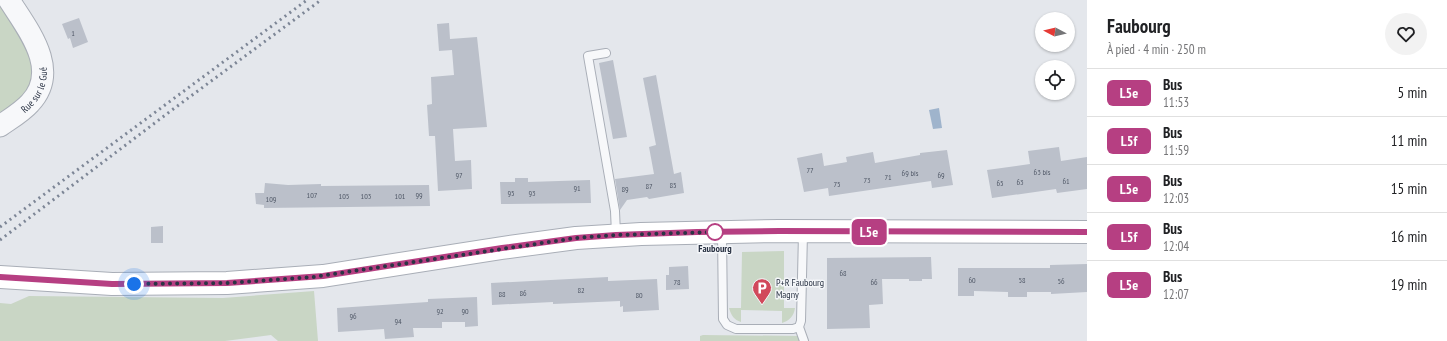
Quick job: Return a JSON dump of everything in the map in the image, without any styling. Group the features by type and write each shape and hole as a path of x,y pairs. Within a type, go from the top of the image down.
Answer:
{"main road":[{"path":"0,277 112,284 227,283 323,276 502,248 576,238 616,235 803,231 1087,232"}],"street":[{"name":"Rue sur le Gué","path":"0,126 31,103 42,80 42,65 39,52 9,0"}],"lane":[{"path":"606,53 588,56 615,211 616,235"},
{"path":"803,231 801,321 799,327 804,341"},
{"path":"722,232 723,319 727,326 736,329 793,329 799,327"}],"green space":[{"path":"0,0 33,55 35,76 26,98 0,117"},
{"path":"784,251 784,308 795,308 792,316 787,321 782,323 782,311 741,310 741,322 736,320 729,308 741,308 742,252"},
{"path":"314,291 318,341 278,341 271,335 225,341 0,341 0,303 11,304 29,296 223,298"},
{"path":"700,336 800,336 800,341 700,341"}],"water":[{"path":"939,108 942,128 933,129 929,110"}],"building":[{"path":"79,18 88,42 73,48 70,38 68,39 62,24"},
{"path":"449,23 450,39 477,37 487,127 453,129 455,161 471,160 472,189 438,191 435,136 429,136 427,105 432,104 431,77 454,75 452,50 439,51 437,24"},
{"path":"613,60 627,137 613,139 599,63"},
{"path":"656,75 674,174 681,172 684,193 649,199 647,197 627,200 620,210 615,179 654,174 649,147 656,145 643,78"},
{"path":"1059,147 1061,161 1087,157 1087,189 1057,193 1056,189 992,198 987,170 1030,164 1028,151"},
{"path":"947,150 953,185 932,188 931,181 829,196 828,188 804,192 797,158 822,153 824,166 847,162 846,157 873,152 875,163 920,155 920,153"},
{"path":"515,178 528,178 528,182 590,180 591,203 501,204 500,182 515,182"},
{"path":"265,183 288,185 321,184 321,186 429,185 430,206 264,208 264,205 256,204 255,193 264,193"},
{"path":"163,226 163,243 151,243 151,227"},
{"path":"931,257 932,279 909,281 909,279 882,279 883,304 869,305 870,328 827,329 827,258"},
{"path":"1087,264 1087,292 1051,294 1051,292 1027,292 1027,297 1008,297 1008,292 974,291 974,296 958,296 958,268 1050,268 1050,265"},
{"path":"688,266 689,289 666,290 666,275 669,275 669,267"},
{"path":"608,277 608,281 657,279 659,310 623,312 623,306 620,307 620,301 492,305 491,283"},
{"path":"477,297 478,326 465,327 465,322 442,322 442,328 413,328 414,337 385,339 384,329 338,332 337,308 428,302 428,299"}],"railway":[{"path":"0,227 307,0"},
{"path":"0,240 321,0"}],"bus line":[{"name":"L5e","path":"0,277 145,285 227,283 323,276 502,248 576,238 616,235 779,231 1087,232"}],"place":[{"name":"Faubourg","path":"715,232"},
{"name":"P+R Faubourg Magny","path":"762,305"}],"route":[{"path":"134,284 227,283 313,277 576,238 616,235 715,232"}]}
